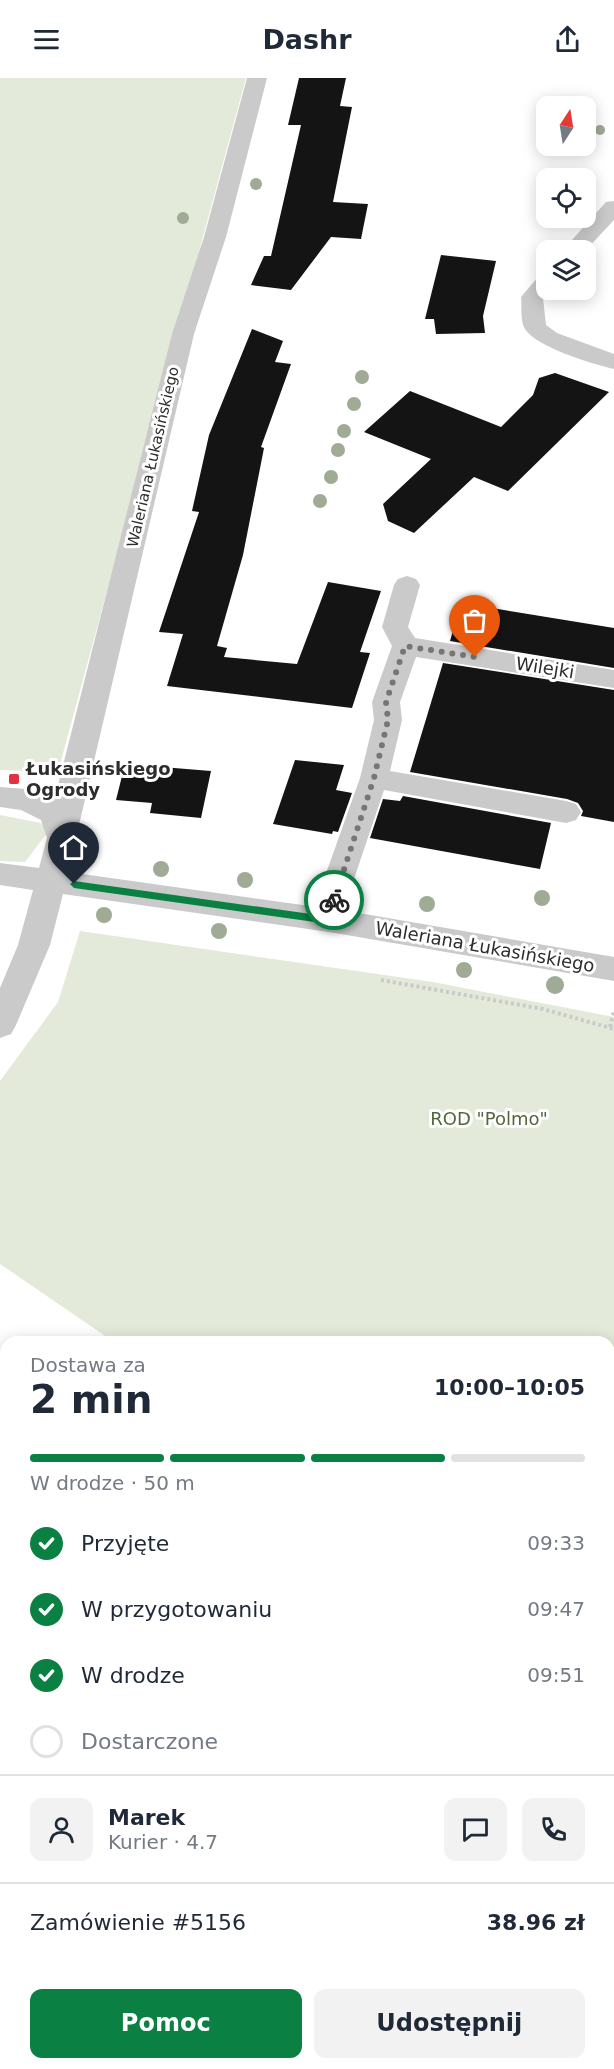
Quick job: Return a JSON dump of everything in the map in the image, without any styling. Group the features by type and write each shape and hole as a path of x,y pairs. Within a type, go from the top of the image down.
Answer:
{"street":[{"name":"Waleriana Łukasińskiego","path":"0,1025 34,945 52,881 66,812 183,334 215,237 257,78"},
{"path":"583,240 614,207"},
{"path":"536,293 532,297 535,327 549,338 614,362"},
{"path":"329,920 339,879 374,778 388,720 386,702 405,646 395,627 407,585"},
{"name":"Wilejki","path":"405,646 614,679"},
{"path":"374,778 566,812"},
{"path":"0,797 26,800 43,807 56,820 62,838"},
{"name":"Waleriana Łukasińskiego","path":"0,874 329,920 614,969"}],"path":[{"path":"381,980 543,1009 612,1028 614,1011"}],"green space":[{"path":"0,78 246,78 58,772 0,770"},
{"path":"0,815 41,823 48,832 25,862 0,861"},
{"name":"ROD \"Polmo\"","path":"80,931 433,982 614,1017 614,1336 105,1336 0,1264 0,1081 58,1002"}],"building":[{"path":"299,78 346,78 340,106 352,107 333,202 368,204 361,239 331,237 291,290 251,285 264,256 271,256 301,125 288,125"},
{"path":"441,255 496,261 483,316 485,333 436,334 434,319 425,319"},
{"path":"252,329 283,341 275,362 291,364 261,447 264,448 243,555 217,646 227,648 224,657 297,664 328,582 381,591 360,652 370,653 352,708 167,686 183,634 159,632 199,512 192,511 209,435"},
{"path":"555,373 609,392 508,491 474,477 414,533 388,521 383,504 431,459 364,432 410,391 501,427 533,395 539,378"},
{"path":"461,603 614,628 614,668 450,641"},
{"path":"443,663 614,690 614,822 581,816 583,811 578,803 567,799 410,772"},
{"path":"295,760 344,765 336,790 352,793 338,832 333,831 332,834 273,824"},
{"path":"125,764 211,771 201,818 150,813 152,803 116,800"},
{"path":"403,796 551,823 540,869 370,838 383,799 400,801"}],"way so far":[{"path":"334,900 374,778 375,764 388,720 386,702 405,646 475,657"}],"place":[{"name":"Łukasińskiego Ogrody","path":"14,779"}],"route":[{"path":"74,884 329,920 334,900"}]}
